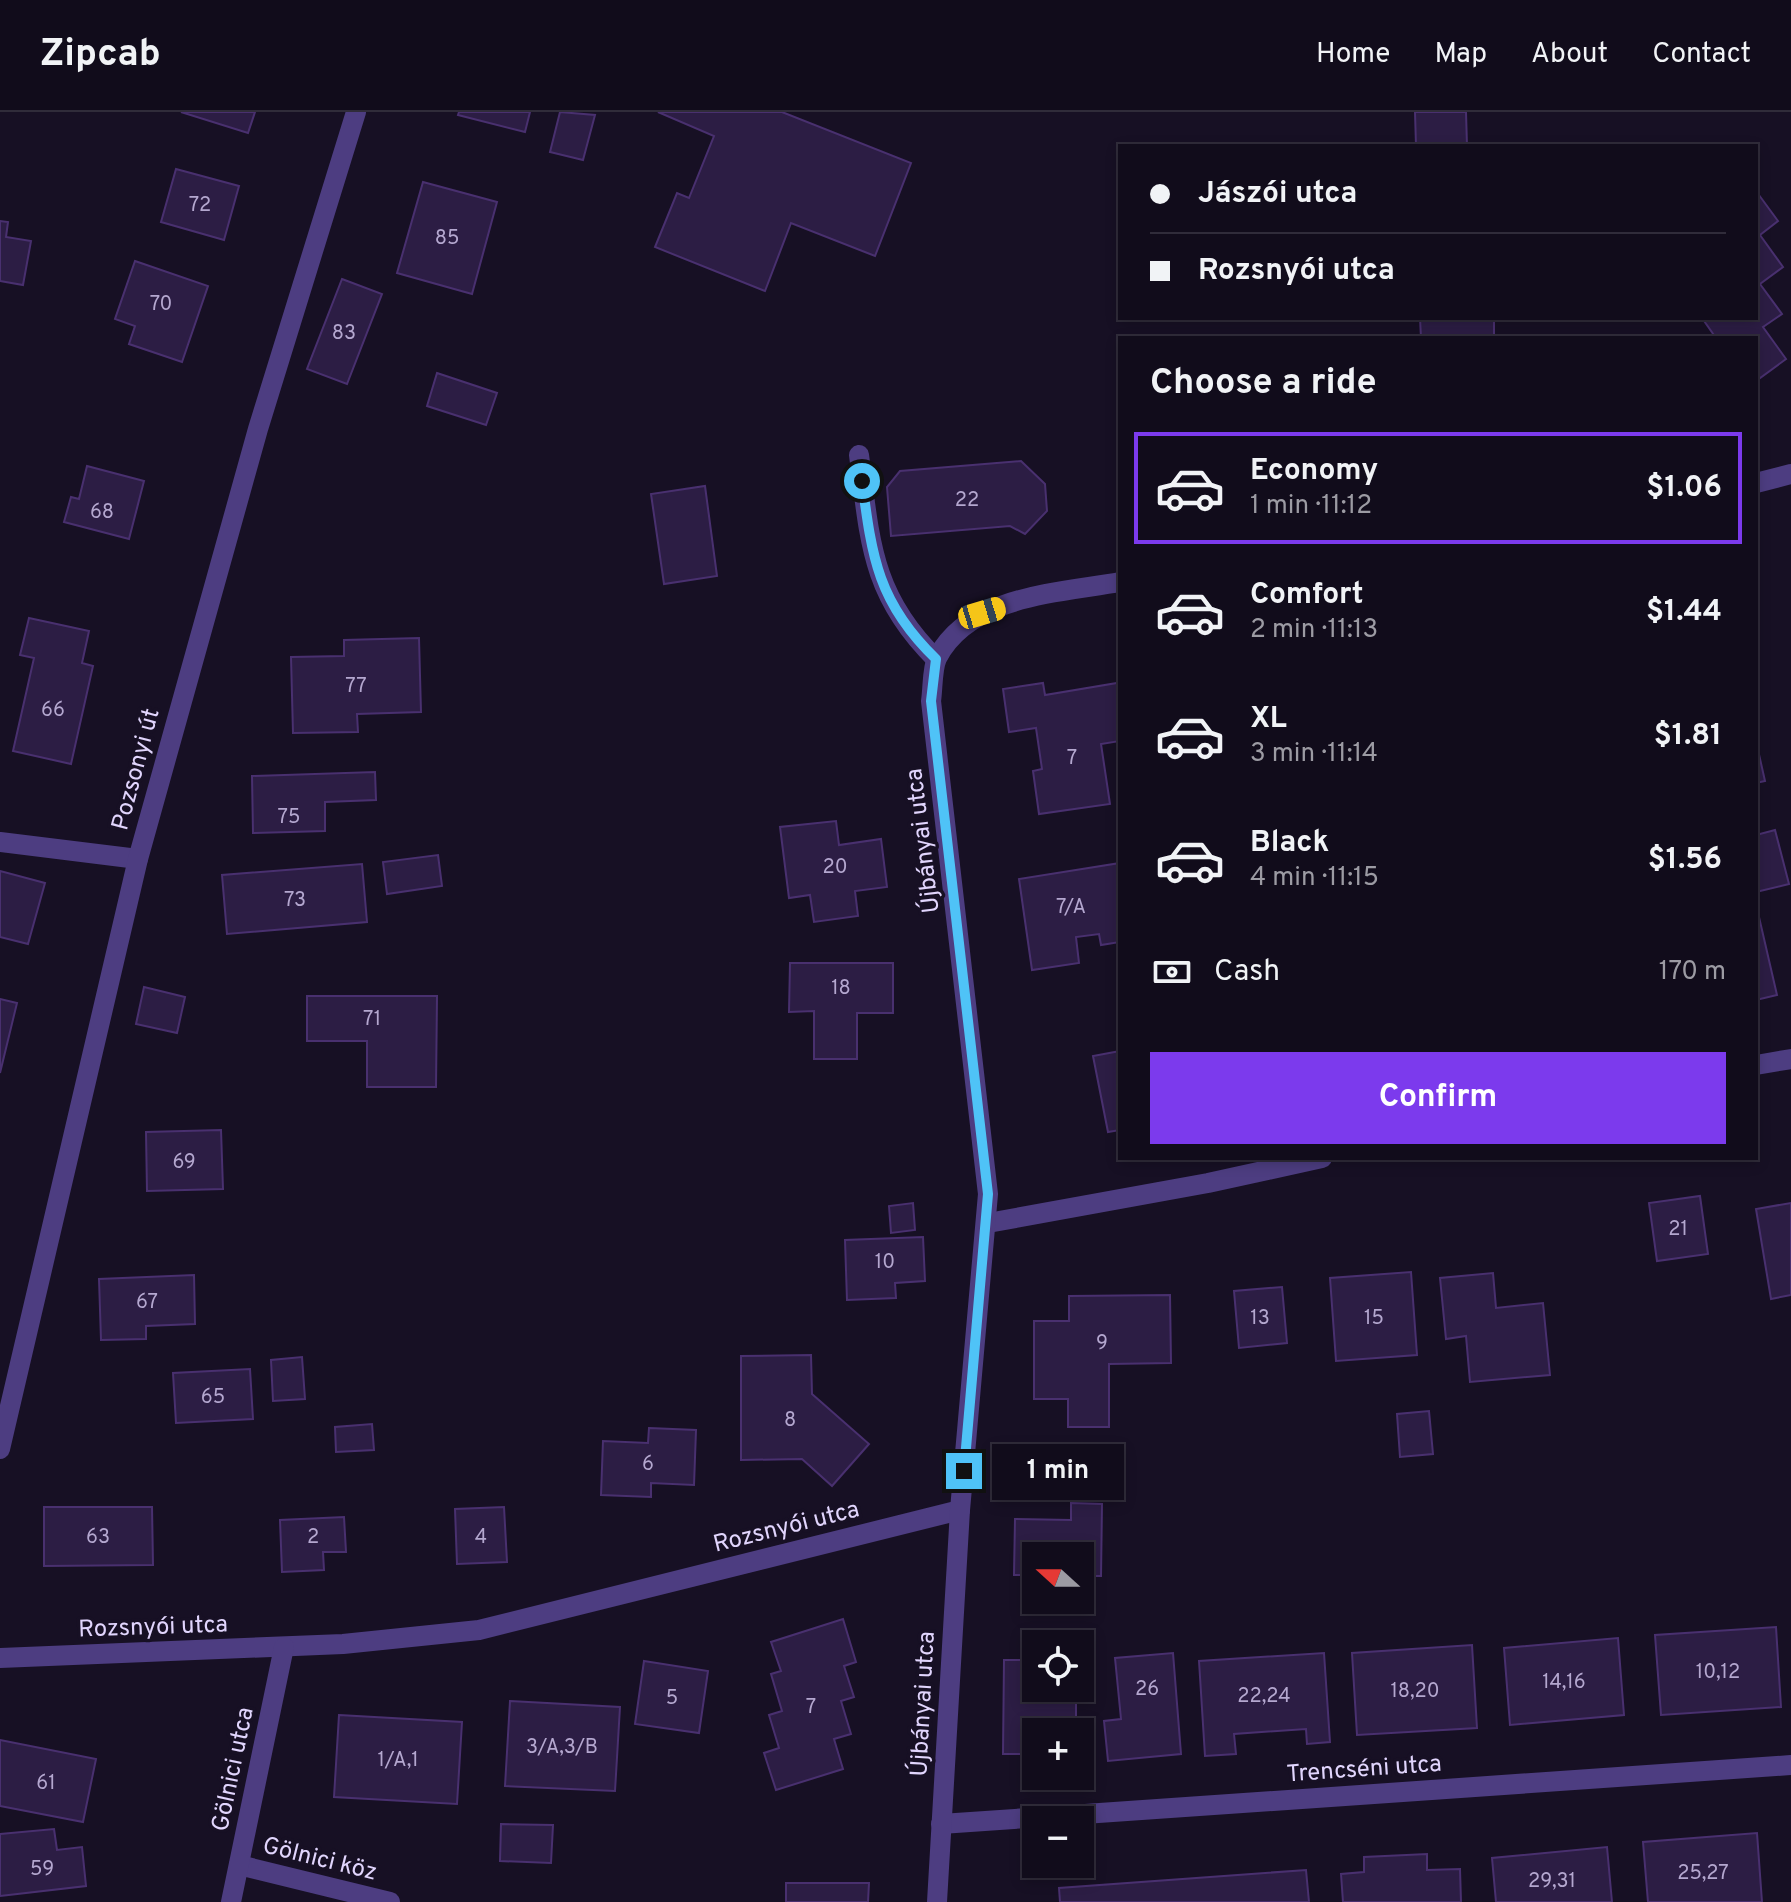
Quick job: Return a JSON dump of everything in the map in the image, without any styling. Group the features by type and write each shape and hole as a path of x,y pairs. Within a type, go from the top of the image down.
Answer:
{"street":[{"name":"Pozsonyi út","path":"0,1449 138,859 254,444 356,112"},
{"path":"859,455 872,557 890,602 913,636 936,659 958,633 982,613 1034,598 1118,582"},
{"path":"1758,482 1791,474"},
{"name":"Újbányai utca","path":"936,659 931,701 986,1161 988,1223"},
{"path":"0,842 138,859"},
{"path":"1758,1065 1791,1059"},
{"path":"960,1510 988,1223 1208,1183 1313,1160"},
{"name":"Újbányai utca","path":"937,1902 960,1510"},
{"name":"Rozsnyói utca","path":"0,1658 284,1647 415,1639 479,1630 960,1510"},
{"name":"Gölnici utca","path":"231,1902 284,1647"},
{"name":"Trencséni utca","path":"941,1824 1791,1765"},
{"name":"Gölnici köz","path":"239,1865 390,1902"}],"building":[{"path":"181,112 255,112 248,133"},
{"path":"459,112 530,112 525,132 458,115"},
{"path":"560,112 595,115 583,160 550,152"},
{"path":"658,112 782,112 911,163 875,256 791,223 765,291 655,247 677,193 689,198 714,136"},
{"path":"1415,112 1466,112 1467,144 1416,144"},
{"path":"176,169 239,186 224,240 161,222"},
{"path":"423,182 497,202 472,294 397,273"},
{"path":"1758,194 1778,221 1760,235 1783,267 1760,284 1782,314 1763,327 1786,359 1758,380 1758,336 1715,336 1703,320 1758,320"},
{"path":"0,221 8,222 6,237 31,241 23,285 0,281"},
{"path":"135,261 208,286 182,362 129,344 135,326 115,319"},
{"path":"342,279 382,294 347,384 307,369"},
{"path":"1420,320 1494,320 1494,336 1421,336"},
{"path":"437,373 497,393 486,425 427,406"},
{"path":"1021,461 1045,484 1047,511 1025,534 1010,526 891,536 887,487 900,471"},
{"path":"87,466 144,481 129,539 64,522 71,497 79,499"},
{"path":"705,486 717,576 664,584 651,494"},
{"path":"29,618 89,631 82,663 93,666 71,764 13,751 34,658 20,655"},
{"path":"419,638 421,712 357,714 358,732 293,733 291,657 344,656 344,640"},
{"path":"1043,683 1045,695 1117,683 1118,741 1101,744 1110,804 1039,814 1033,771 1042,769 1036,728 1009,732 1003,689"},
{"path":"1758,750 1765,781 1758,783"},
{"path":"375,772 376,800 325,802 325,831 253,833 252,776"},
{"path":"836,821 839,845 881,839 887,887 855,891 858,916 814,922 810,895 789,898 780,827"},
{"path":"1775,830 1789,884 1758,892 1758,834"},
{"path":"438,855 442,886 387,894 383,862"},
{"path":"1118,863 1118,942 1101,945 1099,934 1076,937 1079,963 1032,970 1019,879"},
{"path":"362,864 367,922 227,934 222,875"},
{"path":"0,871 45,883 28,944 0,937"},
{"path":"1758,917 1777,995 1758,1000"},
{"path":"790,963 893,963 893,1013 857,1013 857,1059 814,1059 814,1011 789,1012"},
{"path":"144,987 185,997 177,1033 136,1024"},
{"path":"307,996 437,996 436,1087 367,1087 367,1041 307,1041"},
{"path":"0,999 17,1003 0,1073"},
{"path":"1118,1051 1118,1130 1108,1132 1093,1056"},
{"path":"221,1130 223,1189 147,1191 146,1132"},
{"path":"1700,1196 1708,1254 1657,1261 1649,1203"},
{"path":"913,1203 915,1230 891,1233 889,1206"},
{"path":"1791,1203 1791,1295 1771,1299 1756,1209"},
{"path":"923,1237 925,1281 895,1283 896,1298 847,1300 845,1240"},
{"path":"1411,1272 1417,1355 1336,1361 1330,1278"},
{"path":"1493,1273 1496,1308 1543,1303 1550,1375 1470,1382 1466,1336 1446,1339 1440,1278"},
{"path":"194,1275 195,1324 146,1326 146,1339 101,1340 99,1279"},
{"path":"1282,1287 1287,1343 1239,1348 1234,1291"},
{"path":"1170,1295 1171,1363 1109,1364 1109,1427 1068,1427 1068,1399 1034,1399 1034,1321 1069,1321 1069,1296"},
{"path":"811,1355 812,1394 869,1444 832,1486 802,1459 741,1460 741,1356"},
{"path":"302,1357 305,1399 273,1401 271,1360"},
{"path":"250,1369 253,1419 176,1423 173,1373"},
{"path":"1429,1411 1433,1454 1400,1457 1397,1414"},
{"path":"372,1424 374,1450 336,1452 335,1427"},
{"path":"649,1428 696,1430 694,1485 651,1483 651,1497 601,1495 603,1441 648,1443"},
{"path":"1071,1503 1102,1504 1101,1576 1094,1576 1094,1542 1022,1542 1022,1575 1014,1575 1015,1519 1071,1520"},
{"path":"44,1507 152,1507 153,1565 44,1566"},
{"path":"504,1507 507,1562 457,1564 455,1509"},
{"path":"344,1517 346,1552 323,1552 324,1570 282,1572 280,1520"},
{"path":"843,1619 856,1662 844,1666 854,1697 841,1701 851,1734 834,1739 843,1769 776,1790 764,1753 779,1748 769,1715 782,1711 771,1674 781,1671 771,1642"},
{"path":"1776,1627 1781,1707 1661,1715 1655,1635"},
{"path":"1618,1638 1624,1715 1510,1725 1504,1648"},
{"path":"1472,1645 1477,1728 1357,1735 1352,1653"},
{"path":"1173,1653 1181,1754 1108,1761 1104,1721 1121,1719 1115,1658"},
{"path":"1324,1653 1330,1742 1307,1744 1306,1729 1234,1734 1236,1754 1205,1756 1199,1661"},
{"path":"1004,1660 1022,1660 1022,1702 1076,1702 1076,1718 1022,1718 1022,1754 1003,1754"},
{"path":"644,1661 708,1671 699,1733 635,1724"},
{"path":"510,1701 620,1707 615,1791 505,1786"},
{"path":"339,1715 462,1722 457,1804 334,1797"},
{"path":"0,1740 96,1759 83,1822 0,1806"},
{"path":"501,1824 553,1825 551,1863 500,1861"},
{"path":"54,1829 57,1850 82,1847 86,1886 0,1896 0,1834"},
{"path":"1757,1833 1762,1902 1648,1902 1643,1842"},
{"path":"1607,1847 1612,1902 1496,1902 1492,1858"},
{"path":"1427,1854 1427,1870 1460,1869 1461,1902 1343,1902 1341,1874 1364,1872 1364,1857"},
{"path":"1306,1870 1309,1902 1060,1902 1059,1888"},
{"path":"786,1883 869,1883 868,1902 786,1902"}],"route":[{"path":"862,481 872,557 890,602 913,636 936,659 931,701 988,1194 988,1223 964,1471"}]}
